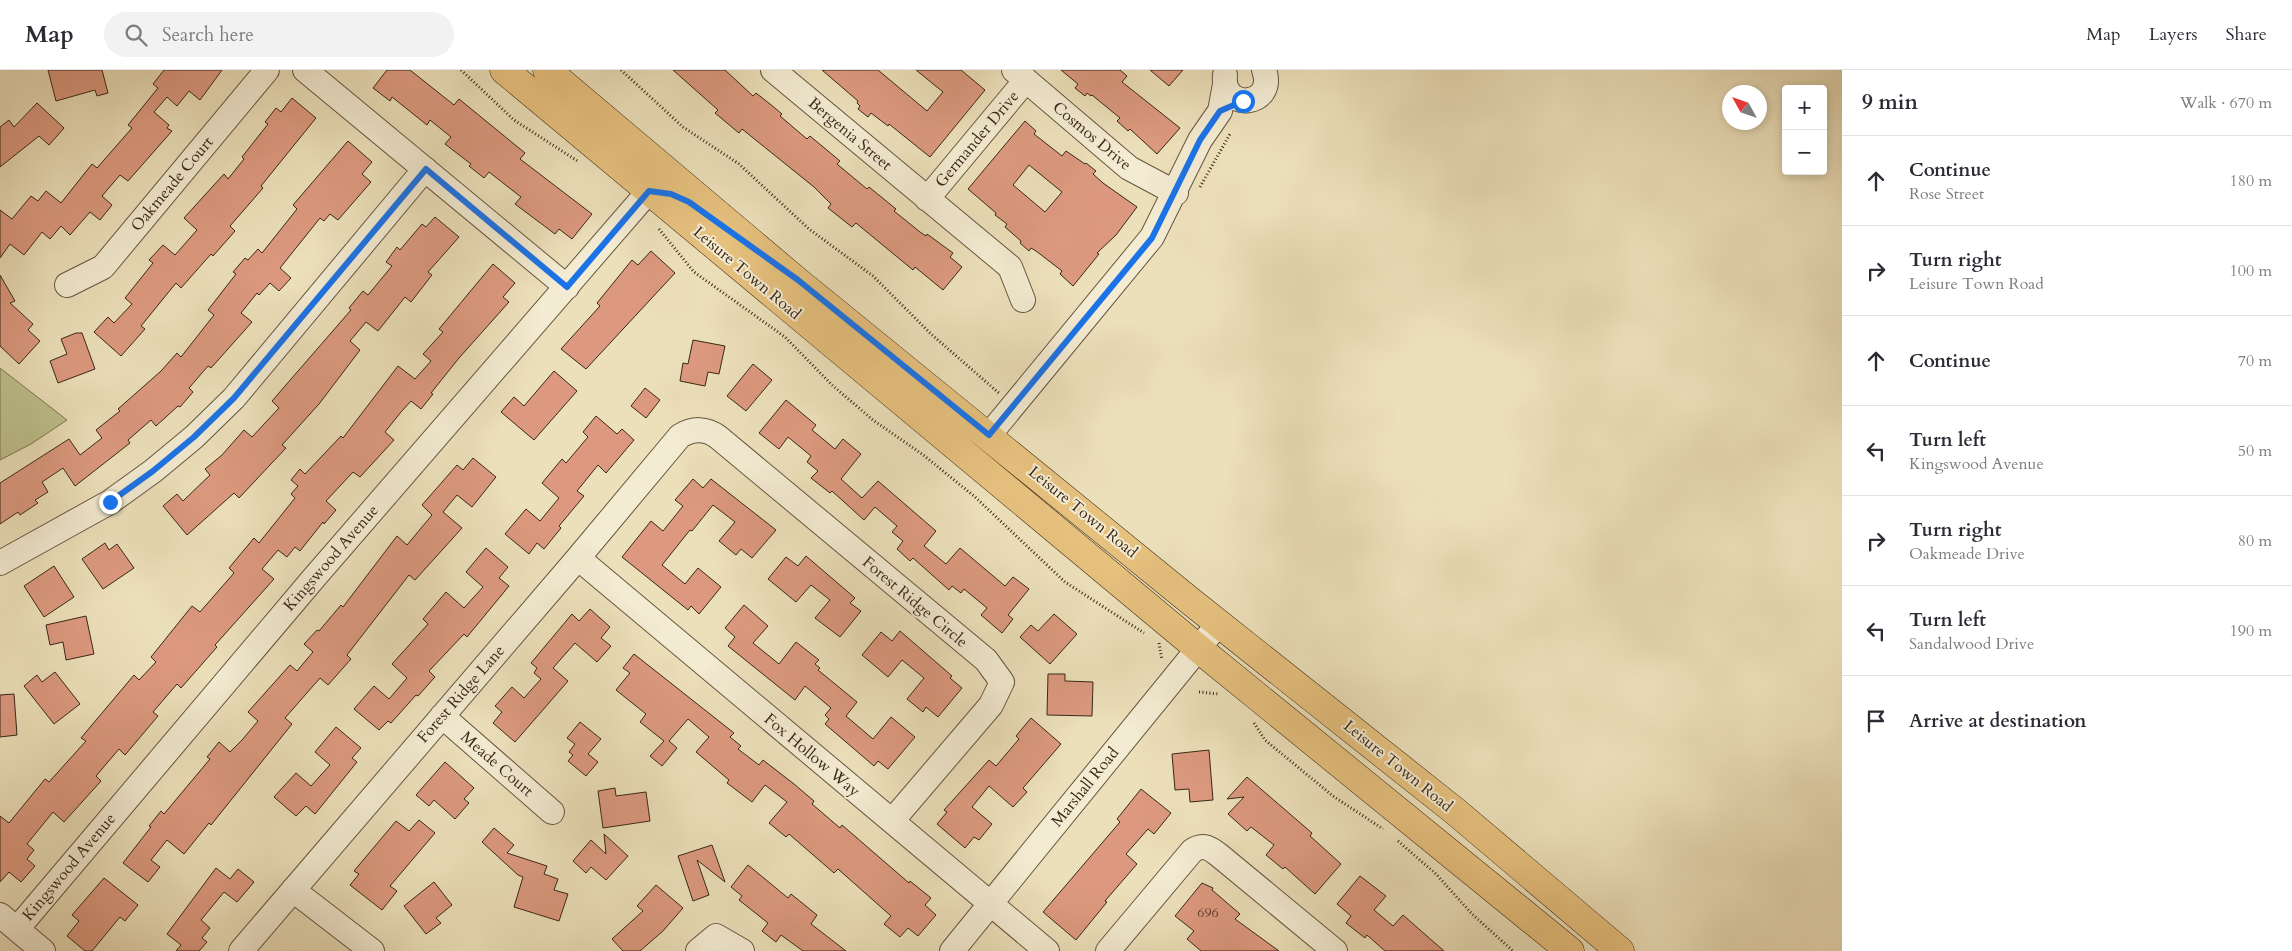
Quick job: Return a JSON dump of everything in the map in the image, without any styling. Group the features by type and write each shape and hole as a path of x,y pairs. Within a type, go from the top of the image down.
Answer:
{"main road":[{"name":"Leisure Town Road","path":"504,70 1199,649 1570,951"},
{"name":"Leisure Town Road","path":"547,70 798,280 1219,623 1456,812 1620,951"},
{"path":"649,191 671,194 689,202 798,280"}],"street":[{"name":"Oakmeade Court","path":"67,285 103,267 266,70"},
{"path":"306,70 567,287"},
{"name":"Bergenia Street","path":"773,70 1010,267 1023,300"},
{"path":"1220,111 1243,101 1249,101 1260,94 1264,89 1266,72"},
{"name":"Germander Drive","path":"927,199 1020,75"},
{"name":"Cosmos Drive","path":"1020,75 1128,168 1176,193"},
{"path":"1225,75 1231,95 1243,101"},
{"path":"989,435 1152,238 1176,193 1200,140 1220,111 1225,75"},
{"path":"0,563 110,502 153,471 194,437 234,398 426,169"},
{"name":"Kingswood Avenue","path":"9,922 312,579 649,191"},
{"name":"Forest Ridge Circle","path":"680,436 689,431 710,431 986,660 1002,682 991,705 892,821"},
{"name":"Forest Ridge Lane","path":"241,951 578,558 680,436"},
{"name":"Fox Hollow Way","path":"578,558 1047,951"},
{"name":"Marshall Road","path":"952,951 1219,623"},
{"name":"Meade Court","path":"442,716 552,812"},
{"path":"1108,951 1192,851 1204,846 1227,862 1335,951"},
{"path":"294,890 372,951"},
{"path":"9,922 43,951"},
{"path":"698,951 716,936 742,951"}],"path":[{"path":"461,70 514,120 583,165"},
{"path":"622,70 683,127 739,164 809,229 873,276 931,334 1001,395"},
{"path":"658,226 694,272 785,337 832,385 873,420 922,454 974,496 1066,582 1160,644 1162,660"},
{"path":"1200,692 1225,695"},
{"path":"1252,720 1265,740 1333,796 1385,830"},
{"path":"1392,836 1436,874 1472,914 1513,951"}],"green space":[{"path":"0,368 67,420 31,444 0,460"}],"building":[{"path":"48,70 102,70 108,93 97,96 95,90 56,101"},
{"path":"164,70 222,70 200,100 189,91 177,106 167,97 154,112 169,125 167,128 172,131 128,181 120,175 102,196 112,205 100,220 90,212 70,235 61,226 50,239 42,232 24,255 10,244 0,258 0,210 12,219 31,196 38,201 46,191 61,203 92,164 97,168 132,128 128,125 158,88 153,84"},
{"path":"387,70 410,70 454,105 459,99 525,153 520,159 592,214 572,239 559,229 555,234 515,204 521,197 489,172 484,178 469,166 471,164 445,144 451,137 430,120 427,125 392,97 390,101 373,88"},
{"path":"673,70 725,70 753,96 756,93 782,114 780,116 807,139 810,136 840,161 837,164 867,189 869,187 896,209 894,211 920,232 926,236 927,234 953,253 950,257 962,267 943,290 915,267 913,270 856,223 852,227 828,208 831,204 814,187 742,129 739,133 715,113 718,110"},
{"path":"822,70 878,70 927,111 943,92 916,70 961,70 985,90 930,157 889,124 888,126 871,113 868,117 858,109 860,106 857,103 858,101"},
{"path":"1061,70 1120,70 1127,76 1122,82 1180,128 1157,154 1130,129 1128,131 1117,121 1120,118 1092,95 1087,93 1085,96 1075,88 1078,84"},
{"path":"1150,70 1183,70 1169,86"},
{"path":"292,98 316,118 261,186 263,188 230,226 235,231 213,256 211,254 181,288 176,283 141,326 145,329 121,356 94,332 108,317 114,323 132,304 125,298 153,263 149,260 163,245 175,255 197,230 184,218 224,174 228,179 244,159 242,157 268,124 265,122 276,108 281,112"},
{"path":"37,103 64,128 49,145 39,136 0,167 0,127 9,120 14,127"},
{"path":"1025,121 1036,131 1034,134 1062,156 1066,151 1086,163 1096,171 1093,174 1103,183 1137,207 1116,235 1097,253 1099,254 1073,286 1060,274 1062,271 1036,251 1031,248 1029,251 1020,243 1021,241 1005,227 1007,224 968,189","holes":["1029,165 1062,192 1045,212 1013,185"]},
{"path":"348,141 372,162 362,174 371,182 338,220 330,214 324,221 320,218 280,268 291,278 279,291 270,283 259,295 257,293 241,313 252,322 211,368 208,366 189,388 193,392 180,407 178,406 156,426 151,420 128,440 130,443 75,486 63,468 42,482 48,492 35,500 38,503 20,515 18,512 0,524 0,483 69,439 80,455 102,438 96,430 120,411 118,409 161,371 177,353 181,357 214,315 208,310 236,274 233,272 245,258 248,260 258,249 262,253 297,209 293,205"},
{"path":"435,217 459,237 428,272 432,275 411,302 405,297 378,331 366,322 350,341 360,350 319,404 282,445 286,448 239,498 234,493 187,535 163,506 177,494 183,501 210,475 205,469 222,455 244,430 252,437 279,408 272,401 351,310 349,308 363,291 368,295 392,266 386,262 397,247 400,250 422,224 426,227"},
{"path":"651,251 675,273 586,369 561,349 600,306 597,303 632,260 638,265"},
{"path":"493,264 515,283 503,297 509,302 459,358 431,393 433,394 421,409 411,401 401,412 385,432 394,440 360,477 353,472 326,501 336,510 324,524 323,522 300,551 295,547 287,557 278,550 262,569 274,579 215,645 217,647 181,688 177,684 153,712 158,716 125,755 119,749 96,776 101,781 64,822 53,812 27,844 34,850 27,859 35,866 21,882 9,872 0,882 0,816 9,823 45,779 49,782 86,741 81,738 134,675 139,680 156,662 151,657 192,606 200,612 234,573 229,568 254,538 259,543 295,498 291,494 298,486 291,480 300,469 305,474 341,436 343,438 398,366 415,379 431,361 423,354 443,332 439,329"},
{"path":"0,275 15,301 10,303 33,324 28,330 40,341 19,364 0,346"},
{"path":"76,333 82,333 95,369 58,383 50,361 67,354 61,339"},
{"path":"693,340 725,346 719,374 708,372 705,386 680,381 683,363 688,364"},
{"path":"753,364 772,380 746,411 727,396"},
{"path":"554,371 577,391 534,440 501,412 514,397 524,406"},
{"path":"645,388 660,400 646,418 631,406"},
{"path":"786,400 816,425 812,430 835,449 843,439 861,454 841,479 862,498 878,481 936,531 924,546 946,564 960,548 1005,586 1013,577 1029,589 1008,615 1013,619 1002,633 981,615 987,608 964,589 961,593 952,586 949,590 913,558 910,561 897,549 903,541 892,532 897,526 875,507 864,520 832,491 830,493 811,478 818,471 807,462 811,456 788,437 779,449 759,433"},
{"path":"596,416 617,434 622,429 634,440 606,473 598,465 577,491 584,496 559,526 561,528 544,549 537,543 529,554 505,534 526,509 540,521 559,498 542,483 562,459 566,463 588,437 583,432"},
{"path":"473,458 496,477 472,507 457,495 443,512 462,528 415,580 409,575 347,655 351,659 328,685 320,678 285,718 292,724 211,825 209,823 184,854 167,840 151,860 160,867 148,882 123,863 161,811 164,814 210,759 207,757 219,742 230,752 242,740 258,721 248,712 290,665 297,671 313,652 304,644 317,630 319,631 341,605 343,607 397,536 407,545 432,515 422,505 457,465 463,470"},
{"path":"693,479 703,488 711,479 776,530 752,558 741,549 736,555 719,541 735,522 713,505 692,531 690,530 662,565 685,584 698,568 721,587 699,614 691,606 688,610 622,557 651,521 663,531 683,506 675,500"},
{"path":"105,543 109,550 117,544 134,568 103,589 82,559"},
{"path":"486,548 508,567 499,578 509,586 467,637 464,634 429,671 435,677 418,696 416,695 391,723 388,721 379,730 354,709 374,686 389,699 407,678 392,664 428,624 423,619 446,592 464,608 483,587 466,572"},
{"path":"806,556 855,598 850,603 861,611 840,637 815,618 830,600 811,585 796,602 768,579 786,557 798,566"},
{"path":"54,566 74,597 44,617 24,586"},
{"path":"744,605 768,626 753,643 779,664 796,642 819,660 815,664 820,668 818,670 857,702 846,716 873,739 891,717 915,737 888,769 878,761 874,766 825,724 829,719 825,715 831,708 805,686 795,700 728,646 735,637 725,628"},
{"path":"590,609 610,627 601,638 611,646 597,662 575,643 553,668 568,681 515,742 493,723 502,712 495,706 512,687 524,698 541,679 534,673 537,668 531,663 572,614 579,621"},
{"path":"1054,614 1077,634 1050,664 1020,637 1031,625 1038,631"},
{"path":"86,616 94,654 66,660 63,642 50,645 46,625"},
{"path":"900,631 952,676 950,678 962,688 938,717 926,707 923,712 907,699 924,678 902,660 888,677 862,655 881,632 892,641"},
{"path":"634,654 734,733 730,737 741,746 738,749 759,765 763,760 814,801 812,804 840,828 842,825 909,883 910,881 931,898 925,905 936,915 918,936 908,928 900,937 884,924 891,916 838,869 834,873 789,834 786,837 769,823 787,802 765,785 752,802 727,783 729,780 696,752 709,737 688,719 669,741 677,748 662,766 650,756 664,741 640,722 646,714 616,690 630,673 623,668"},
{"path":"55,672 80,704 54,724 24,686 37,675 42,682"},
{"path":"1048,674 1065,674 1065,681 1093,682 1092,716 1047,715"},
{"path":"14,694 17,735 0,737 0,695"},
{"path":"1031,718 1061,744 1023,788 1027,792 1013,807 989,786 972,807 992,824 979,840 974,837 965,848 937,824 947,812 944,810 989,760 996,766 1019,739 1016,736"},
{"path":"580,722 601,739 588,754 598,762 586,776 568,761 573,755 569,752 575,744 567,738"},
{"path":"336,727 361,748 352,758 357,762 315,814 306,806 296,816 274,797 296,773 311,786 330,765 315,752"},
{"path":"1209,750 1213,800 1190,802 1189,789 1175,790 1172,754"},
{"path":"445,762 474,788 464,799 469,803 455,819 434,800 429,806 416,795"},
{"path":"1247,777 1312,833 1310,836 1341,864 1315,894 1285,867 1283,869 1266,855 1274,845 1251,827 1247,831 1228,814 1244,797 1227,799"},
{"path":"615,788 616,796 646,792 650,821 603,828 598,791"},
{"path":"1141,789 1171,813 1154,834 1148,829 1126,854 1137,864 1105,901 1107,902 1076,940 1043,912 1120,822 1117,819"},
{"path":"419,820 435,833 390,886 397,891 382,910 350,885 359,874 354,871 396,821 409,831"},
{"path":"494,828 514,845 507,853 547,866 544,874 558,879 554,890 568,894 559,921 514,907 523,877 518,875 482,842"},
{"path":"604,834 628,856 606,880 591,867 586,873 573,861 591,840 606,854"},
{"path":"712,845 725,882 697,860 709,895 693,901 678,856"},
{"path":"748,865 788,898 791,894 817,915 811,924 846,951 803,951 781,935 776,942 762,931 768,923 739,900 742,896 731,887"},
{"path":"216,868 230,879 238,869 254,882 237,902 224,892 201,920 210,928 202,938 207,942 199,951 176,951 181,945 167,934"},
{"path":"1360,876 1386,896 1374,910 1393,926 1403,915 1444,951 1385,951 1367,935 1365,938 1346,923 1351,916 1337,904"},
{"path":"104,878 138,905 125,921 120,917 92,951 85,951 67,936 79,921 72,915"},
{"path":"434,882 452,905 436,918 441,923 426,934 404,906"},
{"path":"1202,883 1213,888 1212,890 1240,914 1235,919 1279,951 1201,951 1187,939 1194,931 1175,916"},
{"path":"656,885 683,908 663,931 640,951 623,951 612,939 643,911 637,906"}],"route":[{"path":"110,502 153,471 194,437 234,398 426,169 567,287 649,191 679,196 798,280 989,435 1152,238 1176,193 1200,140 1220,111 1243,101"}]}
